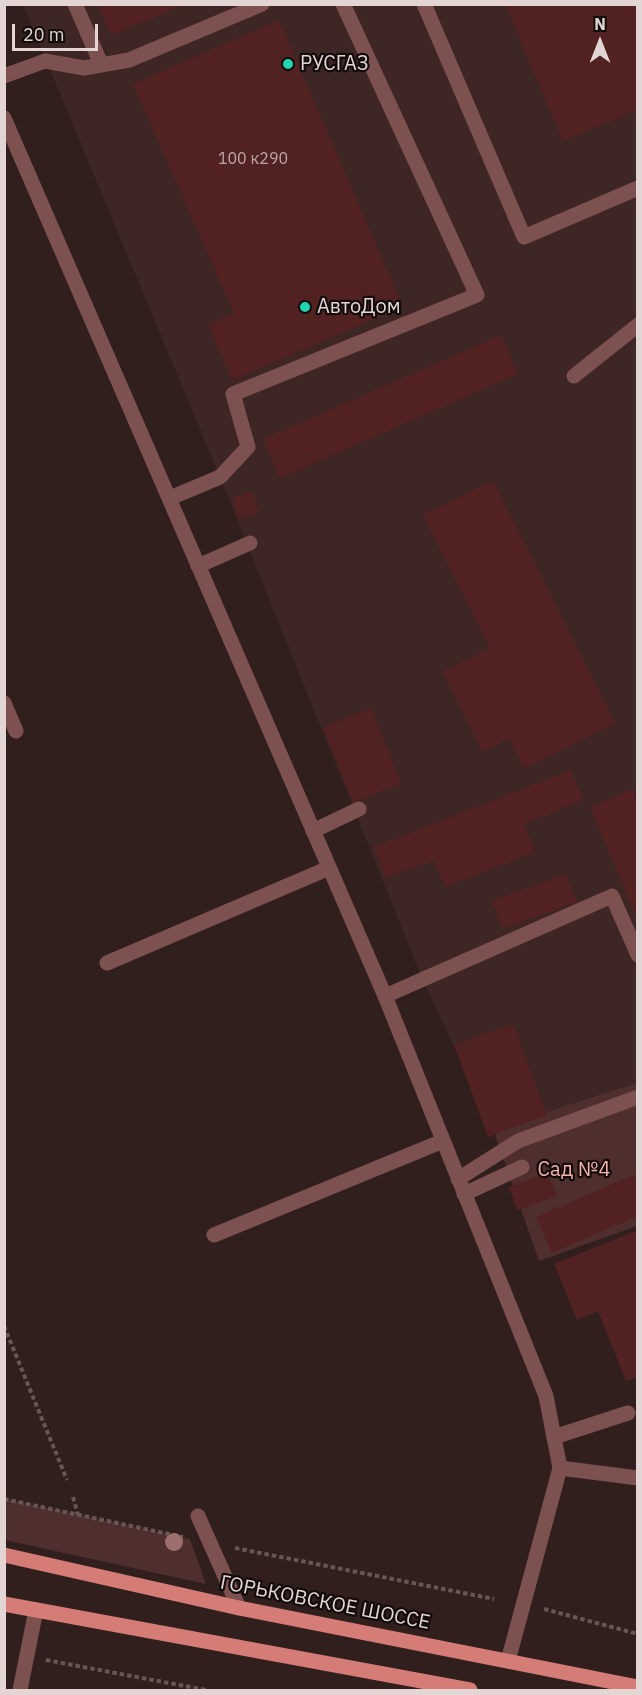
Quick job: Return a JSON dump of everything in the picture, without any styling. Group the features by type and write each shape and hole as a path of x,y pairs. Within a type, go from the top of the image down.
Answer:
{"main road":[{"name":"ГОРЬКОВСКОЕ ШОССЕ","path":"4,1555 239,1608 638,1687"},
{"path":"4,1604 470,1690"}],"street":[{"path":"75,4 101,64"},
{"path":"4,76 45,61 84,68 129,60 262,4"},
{"path":"170,498 220,477 248,447 233,394 477,295 343,4"},
{"path":"424,4 524,237 638,188"},
{"path":"4,118 385,996 546,1396 560,1468 507,1661"},
{"path":"574,375 638,325"},
{"path":"198,566 250,543"},
{"path":"4,703 15,731"},
{"path":"313,831 359,809"},
{"path":"107,963 329,868"},
{"path":"385,996 612,896 638,955"},
{"path":"458,1179 518,1141 638,1097"},
{"path":"214,1235 443,1141"},
{"path":"464,1194 522,1167"},
{"path":"554,1437 628,1413"},
{"path":"560,1468 638,1478"},
{"path":"198,1516 239,1608"},
{"path":"20,1690 36,1610"}],"path":[{"path":"4,1326 67,1480"},
{"path":"73,1497 78,1515"},
{"path":"4,1499 190,1539"},
{"path":"231,1547 494,1599"},
{"path":"544,1609 638,1634"},
{"path":"27,1656 206,1690"}],"shaded area":[{"path":"23,5 637,5 637,1083 493,1129 422,978 220,477"}],"green space":[{"name":"Сад №4","path":"637,1083 637,1226 539,1261 493,1129"},
{"path":"5,1499 190,1539 206,1584 5,1540"}],"building":[{"path":"98,4 185,4 185,5 111,35"},
{"path":"505,4 638,4 638,110 563,141"},
{"path":"279,20 403,307 232,380 208,324 234,313 133,84"},
{"path":"501,335 518,374 280,478 263,439"},
{"path":"493,481 615,723 524,769 509,738 483,752 443,672 490,648 423,515"},
{"path":"252,491 259,512 239,519 232,498"},
{"path":"371,708 401,784 353,802 323,727"},
{"path":"571,770 583,800 524,824 535,852 445,887 434,860 386,878 374,847"},
{"path":"633,789 637,800 637,919 590,807"},
{"path":"566,874 577,902 502,929 492,901"},
{"path":"513,1024 547,1115 488,1137 454,1045"},
{"path":"548,1173 557,1196 517,1210 509,1187"},
{"path":"638,1173 638,1216 552,1253 536,1217"},
{"path":"638,1230 638,1377 626,1381 598,1311 577,1320 554,1264"}],"place":[{"name":"РУСГАЗ","path":"288,64"},
{"name":"АвтоДом","path":"305,307"}]}
